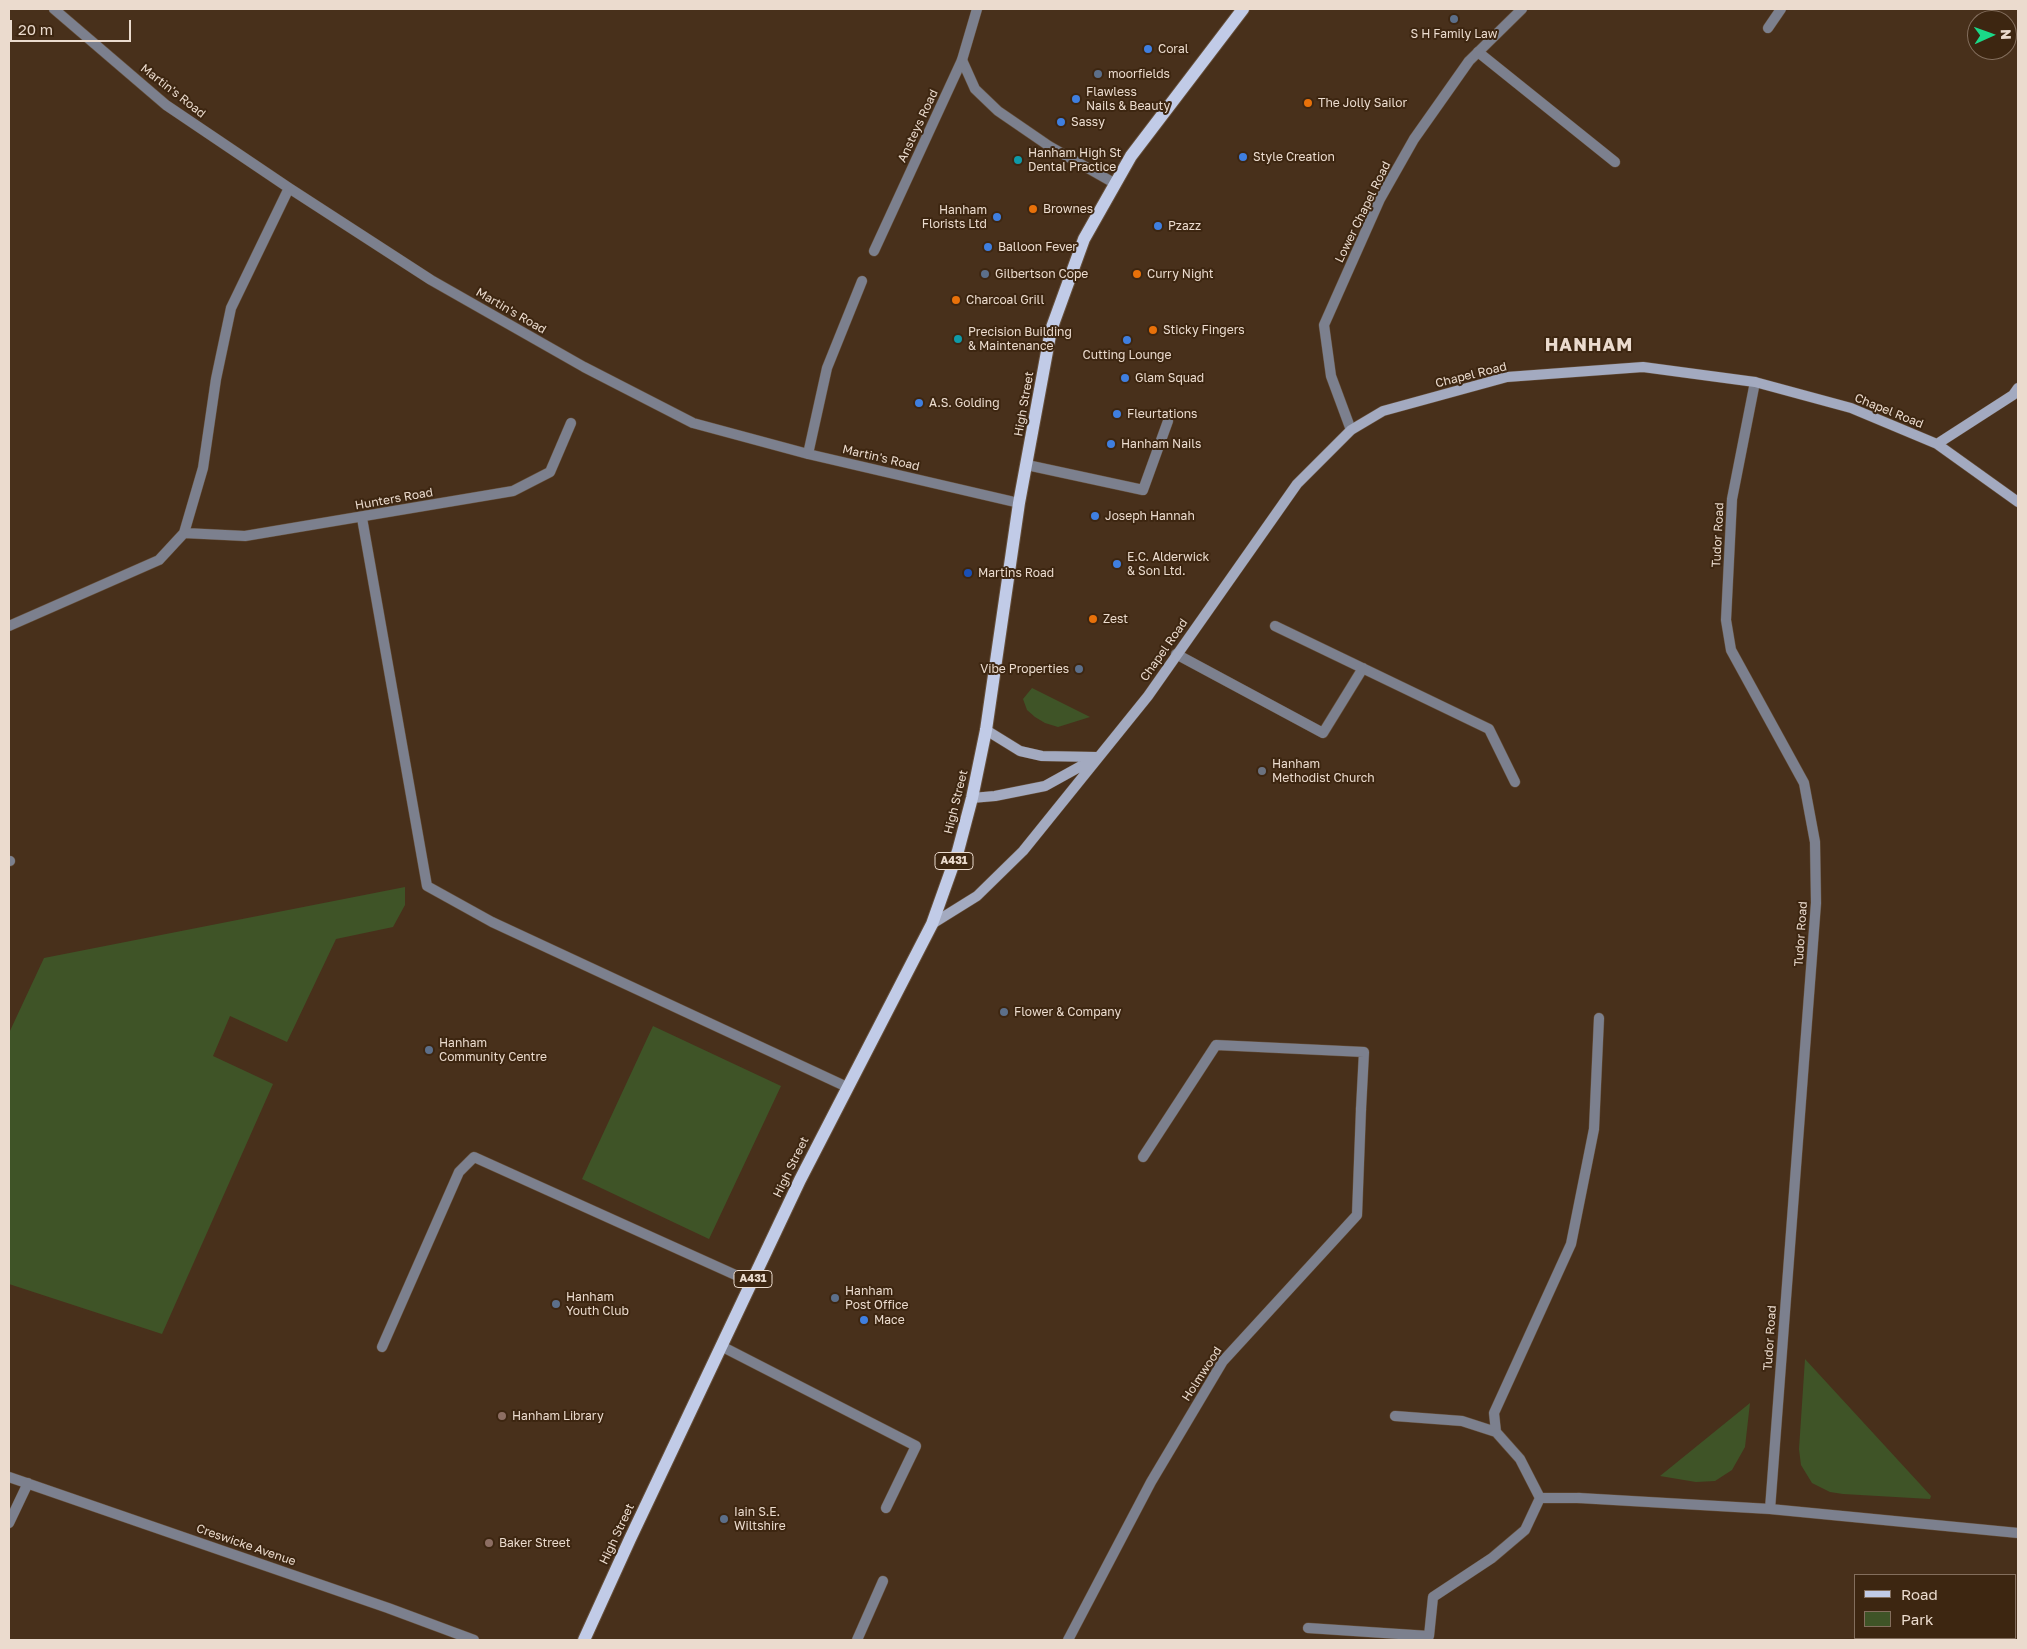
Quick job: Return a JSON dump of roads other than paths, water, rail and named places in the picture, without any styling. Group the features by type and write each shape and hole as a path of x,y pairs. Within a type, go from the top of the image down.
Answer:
{"main road":[{"name":"High Street","path":"584,1640 751,1282 847,1087 932,924 958,851 972,798 986,730 1019,503 1051,330 1084,239 1131,156 1244,9"},
{"name":"Chapel Road","path":"932,924 977,896 1023,851 1148,696 1297,484 1351,430 1383,412 1507,377 1643,367 1755,382 1851,408 1937,444 2018,502"},
{"path":"1937,444 2013,395 2018,388"},
{"path":"986,730 1020,751 1042,756 1097,757"},
{"name":"Chapel Road","path":"972,798 995,796 1045,786 1097,757"}],"street":[{"name":"Martin's Road","path":"54,9 166,105 431,280 584,367 694,423 808,454 1019,503"},
{"name":"Ansteys Road","path":"874,251 962,60 977,9"},
{"name":"Lower Chapel Road","path":"1351,430 1331,376 1324,326 1380,199 1414,139 1469,61 1522,9"},
{"path":"1768,28 1781,9"},
{"path":"1478,52 1615,162"},
{"path":"962,60 975,89 998,110 1049,146 1114,183"},
{"path":"9,626 159,560 184,533 203,468 216,379 231,308 289,188"},
{"path":"808,454 827,368 862,281"},
{"name":"Tudor Road","path":"1755,382 1732,499 1726,620 1731,650 1804,783 1815,842 1816,886 1770,1508"},
{"path":"1027,465 1143,490 1168,421"},
{"name":"Hunters Road","path":"184,533 246,536 362,518 513,491 550,472 571,423"},
{"path":"362,518 427,886 492,922 847,1087"},
{"path":"1275,626 1489,728 1515,782"},
{"path":"1176,654 1323,734 1363,668"},
{"path":"1496,1432 1494,1413 1571,1244 1594,1129 1598,1018"},
{"name":"Holmwood","path":"1068,1640 1151,1482 1223,1361 1357,1215 1364,1052 1216,1045 1143,1157"},
{"path":"382,1347 459,1172 474,1157 751,1282"},
{"path":"721,1346 916,1446 886,1508"},
{"path":"1395,1416 1462,1421 1496,1432 1520,1459 1540,1498"},
{"name":"Creswicke Avenue","path":"9,1476 388,1608 474,1640"},
{"path":"9,1523 28,1483"},
{"path":"1540,1498 1579,1498 1770,1508 2018,1533"},
{"path":"1308,1628 1429,1636 1433,1597 1492,1558 1525,1530 1540,1498"},
{"path":"857,1640 883,1581"}],"place":[{"name":"S H Family Law","path":"1454,19"},
{"name":"Coral","path":"1148,49"},
{"name":"moorfields","path":"1098,74"},
{"name":"Flawless Nails & Beauty","path":"1076,99"},
{"name":"The Jolly Sailor","path":"1308,103"},
{"name":"Sassy","path":"1061,122"},
{"name":"Style Creation","path":"1243,157"},
{"name":"Hanham High St Dental Practice","path":"1018,160"},
{"name":"Brownes","path":"1033,209"},
{"name":"Hanham Florists Ltd","path":"997,217"},
{"name":"Pzazz","path":"1158,226"},
{"name":"Balloon Fever","path":"988,247"},
{"name":"Gilbertson Cope","path":"985,274"},
{"name":"Curry Night","path":"1137,274"},
{"name":"Charcoal Grill","path":"956,300"},
{"name":"Sticky Fingers","path":"1153,330"},
{"name":"Precision Building & Maintenance","path":"958,339"},
{"name":"Cutting Lounge","path":"1127,340"},
{"name":"Glam Squad","path":"1125,378"},
{"name":"A.S. Golding","path":"919,403"},
{"name":"Fleurtations","path":"1117,414"},
{"name":"Hanham Nails","path":"1111,444"},
{"name":"Joseph Hannah","path":"1095,516"},
{"name":"E.C. Alderwick & Son Ltd.","path":"1117,564"},
{"name":"Martins Road","path":"968,573"},
{"name":"Zest","path":"1093,619"},
{"name":"Vibe Properties","path":"1079,669"},
{"name":"Hanham Methodist Church","path":"1262,771"},
{"name":"Flower & Company","path":"1004,1012"},
{"name":"Hanham Community Centre","path":"429,1050"},
{"name":"Hanham Post Office","path":"835,1298"},
{"name":"Hanham Youth Club","path":"556,1304"},
{"name":"Mace","path":"864,1320"},
{"name":"Hanham Library","path":"502,1416"},
{"name":"Iain S.E. Wiltshire","path":"724,1519"},
{"name":"Baker Street","path":"489,1543"}],"district":[{"name":"HANHAM","path":"1589,345"}]}
